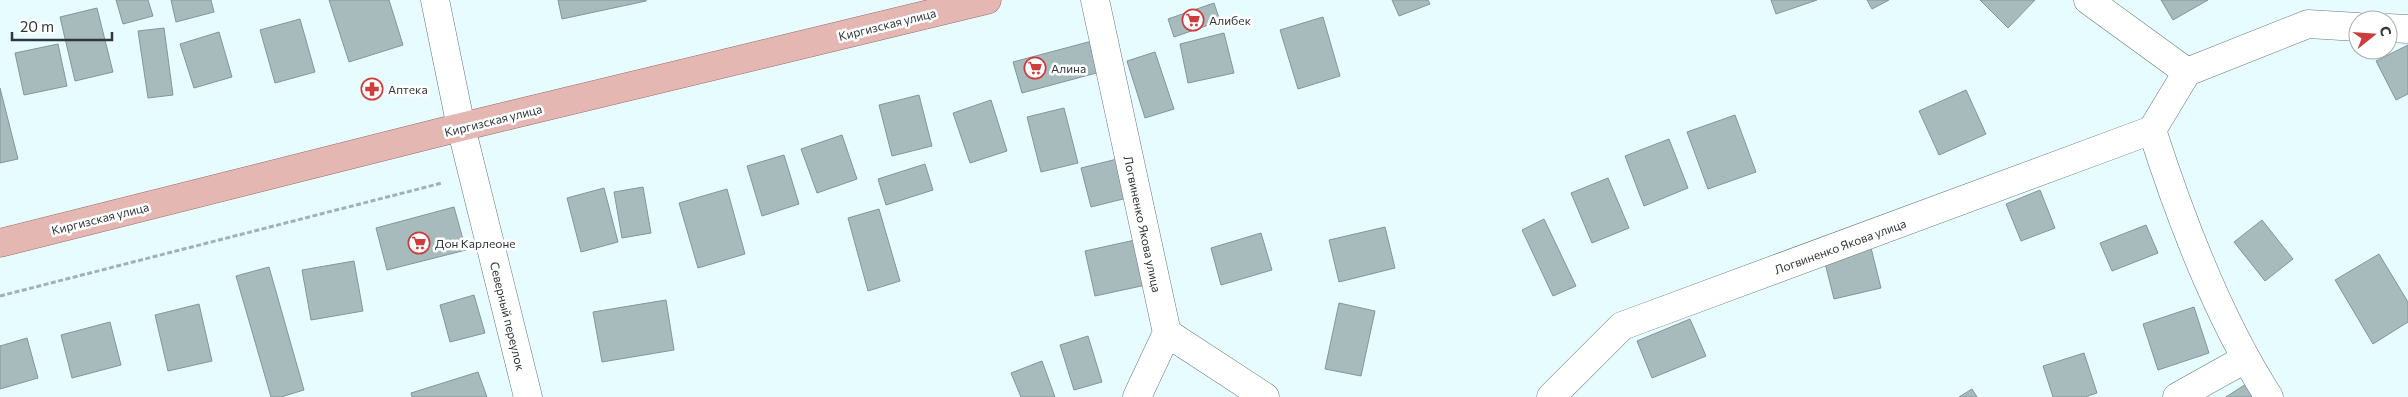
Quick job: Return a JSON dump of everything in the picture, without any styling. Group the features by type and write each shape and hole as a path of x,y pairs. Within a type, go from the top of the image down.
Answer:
{"main road":[{"name":"Киргизская улица","path":"0,243 987,0"}],"street":[{"name":"Северный переулок","path":"435,0 461,128 528,397"},
{"name":"Логвиненко Якова улица","path":"1095,0 1167,333"},
{"path":"2088,0 2187,72"},
{"path":"2269,397 2245,359 2177,208 2152,130 2187,72 2308,24 2348,26"},
{"name":"Логвиненко Якова улица","path":"1551,397 1622,326 2152,130"},
{"path":"1137,397 1167,333 1264,397"},
{"path":"2177,397 2245,359"}],"path":[{"path":"0,296 473,175"}],"building":[{"path":"116,0 148,0 153,16 123,24"},
{"path":"171,0 211,0 214,12 176,22"},
{"path":"329,0 389,0 403,45 349,62"},
{"path":"558,0 646,0 646,1 562,19"},
{"path":"1392,0 1428,0 1430,4 1399,16"},
{"path":"1771,0 1817,0 1776,14"},
{"path":"1867,0 1889,0 1872,9"},
{"path":"1980,0 2035,0 2008,28"},
{"path":"2161,0 2208,0 2173,20"},
{"path":"1214,3 1220,21 1174,37 1168,19"},
{"path":"97,8 113,72 75,81 60,17"},
{"path":"1323,17 1340,76 1298,89 1280,30"},
{"path":"300,19 315,72 275,83 260,30"},
{"path":"164,28 173,95 148,98 138,31"},
{"path":"219,32 232,77 194,88 180,44"},
{"path":"1224,33 1234,73 1188,83 1180,44"},
{"path":"1092,41 1100,72 1022,93 1013,62"},
{"path":"58,44 67,86 24,95 15,53"},
{"path":"2408,45 2408,94 2396,100 2376,61 2398,60 2398,50"},
{"path":"1155,52 1174,109 1145,118 1127,61"},
{"path":"0,88 18,159 0,163"},
{"path":"1966,90 1986,134 1939,155 1919,111"},
{"path":"919,95 932,146 892,156 879,105"},
{"path":"991,100 1007,151 970,163 953,113"},
{"path":"1064,108 1078,163 1041,172 1027,117"},
{"path":"1735,115 1756,172 1708,189 1687,132"},
{"path":"842,135 857,179 817,193 801,149"},
{"path":"1669,139 1688,188 1644,206 1625,156"},
{"path":"784,155 799,204 762,216 747,166"},
{"path":"1121,158 1131,197 1091,207 1081,168"},
{"path":"925,164 933,190 886,205 878,179"},
{"path":"1608,178 1629,228 1592,243 1571,193"},
{"path":"643,187 651,233 622,238 614,192"},
{"path":"604,188 618,242 581,252 567,198"},
{"path":"727,189 745,254 698,268 679,203"},
{"path":"2040,190 2055,228 2021,241 2006,204"},
{"path":"454,207 466,250 387,270 376,228"},
{"path":"879,209 900,281 868,291 848,218"},
{"path":"1544,219 1576,286 1553,296 1522,230"},
{"path":"2262,220 2293,259 2265,281 2234,242"},
{"path":"2146,225 2158,253 2112,271 2100,243"},
{"path":"1385,227 1395,268 1339,282 1329,240"},
{"path":"1261,233 1272,270 1221,285 1211,248"},
{"path":"1135,240 1146,285 1095,296 1085,251"},
{"path":"1871,248 1881,288 1834,299 1824,259"},
{"path":"2379,254 2408,302 2408,322 2373,344 2335,280"},
{"path":"354,261 363,311 311,320 302,270"},
{"path":"269,267 304,390 281,397 271,397 236,276"},
{"path":"474,295 485,333 450,342 440,305"},
{"path":"666,300 674,350 602,362 593,312"},
{"path":"1339,303 1375,311 1361,376 1325,369"},
{"path":"199,304 212,361 168,371 155,315"},
{"path":"2194,307 2209,353 2158,370 2143,324"},
{"path":"1690,319 1706,356 1652,378 1637,341"},
{"path":"110,322 121,365 72,378 61,335"},
{"path":"1088,336 1102,382 1074,390 1060,345"},
{"path":"27,338 38,378 0,389 0,346"},
{"path":"2084,353 2097,393 2085,397 2053,397 2043,366"},
{"path":"1042,361 1055,397 1021,397 1011,373"},
{"path":"478,372 487,397 412,397 411,393"},
{"path":"2249,382 2258,397 2226,397"},
{"path":"1972,389 1977,397 1959,397"}],"place":[{"name":"Алибек","path":"1193,20"},
{"name":"Алина","path":"1035,68"},
{"name":"Аптека","path":"372,89"},
{"name":"Дон Карлеоне","path":"419,243"}]}
